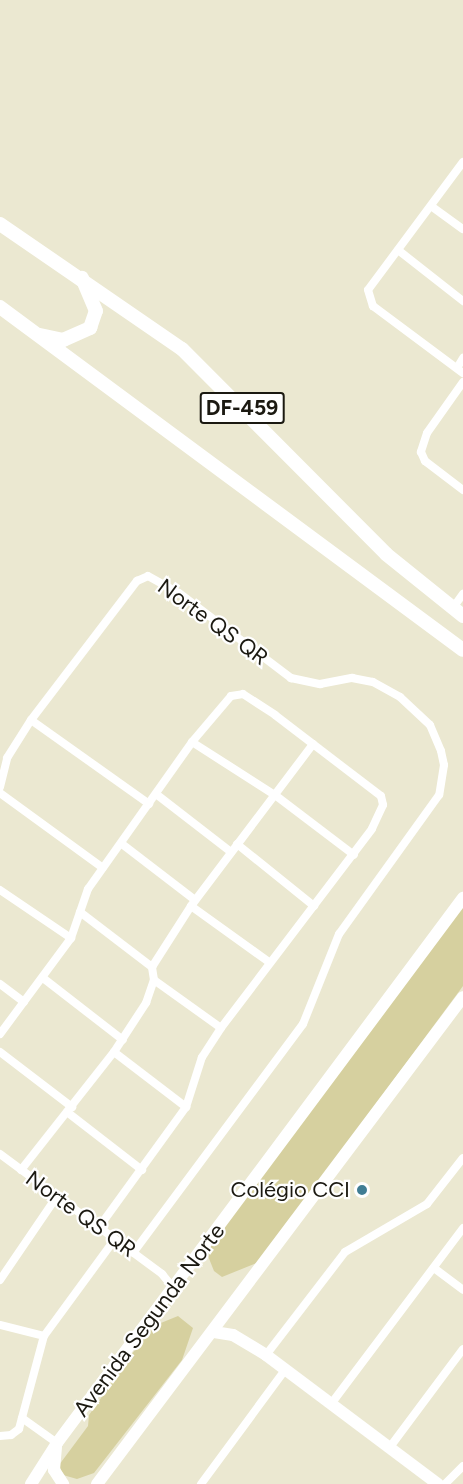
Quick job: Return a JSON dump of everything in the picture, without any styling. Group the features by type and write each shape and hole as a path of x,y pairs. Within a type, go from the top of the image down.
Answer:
{"main road":[{"name":"DF-459","path":"0,224 82,277 182,349 386,554 457,612"},
{"path":"35,334 63,340 90,328 96,312 82,277"},
{"name":"DF-459","path":"0,307 463,650"},
{"name":"Avenida Segunda Norte","path":"31,1484 57,1443 183,1277 463,898"},
{"path":"96,1483 214,1332 463,997"},
{"path":"224,1318 233,1335"},
{"path":"214,1332 233,1335 266,1355 438,1484"},
{"path":"57,1443 54,1470 63,1484"}],"street":[{"path":"463,162 368,290 373,306 460,370 463,358"},
{"path":"431,206 463,230"},
{"path":"398,250 463,300"},
{"path":"463,381 427,432 421,452 425,461 463,489"},
{"name":"Norte QS QR","path":"0,788 7,758 31,720 137,580 151,577 179,593 291,678 320,684 352,678 373,682 400,696 430,725 442,758 443,781 430,809 339,934 303,1024 133,1253"},
{"path":"457,612 463,594"},
{"path":"0,1034 71,938 88,889 192,742 237,693 275,715 375,789 383,800 381,813 354,855 269,962 221,1028 202,1057 186,1107 99,1227"},
{"path":"31,720 149,804"},
{"path":"192,742 275,795 354,855"},
{"path":"21,1170 123,1040 146,1003 154,980 152,967 193,903 313,744"},
{"path":"0,794 103,868"},
{"path":"156,794 231,852"},
{"path":"122,844 269,962"},
{"path":"237,844 314,906"},
{"path":"0,890 71,938"},
{"path":"80,912 152,967"},
{"path":"43,978 123,1040"},
{"path":"154,980 221,1028"},
{"path":"0,984 24,1002"},
{"path":"0,1052 142,1170"},
{"path":"114,1052 186,1107"},
{"name":"Norte QS QR","path":"1,1156 162,1274 174,1289"},
{"path":"266,1355 345,1252 427,1204 463,1158"},
{"path":"0,1280 57,1196"},
{"path":"331,1404 463,1228"},
{"path":"0,1436 15,1433 22,1418 44,1336 115,1239"},
{"path":"434,1268 463,1290"},
{"name":"Norte QS QR","path":"162,1274 183,1277"},
{"path":"0,1325 44,1336"},
{"path":"390,1447 463,1348"},
{"path":"201,1484 285,1370"},
{"path":"22,1418 57,1443"},
{"path":"445,1484 463,1466"}],"shaded area":[{"path":"463,905 463,986 259,1262 222,1277 214,1271 206,1251"},
{"path":"178,1316 193,1328 182,1360 94,1473 77,1479 63,1475 59,1465 88,1426 89,1415 151,1327"}],"place":[{"name":"Colégio CCI","path":"362,1190"}]}
